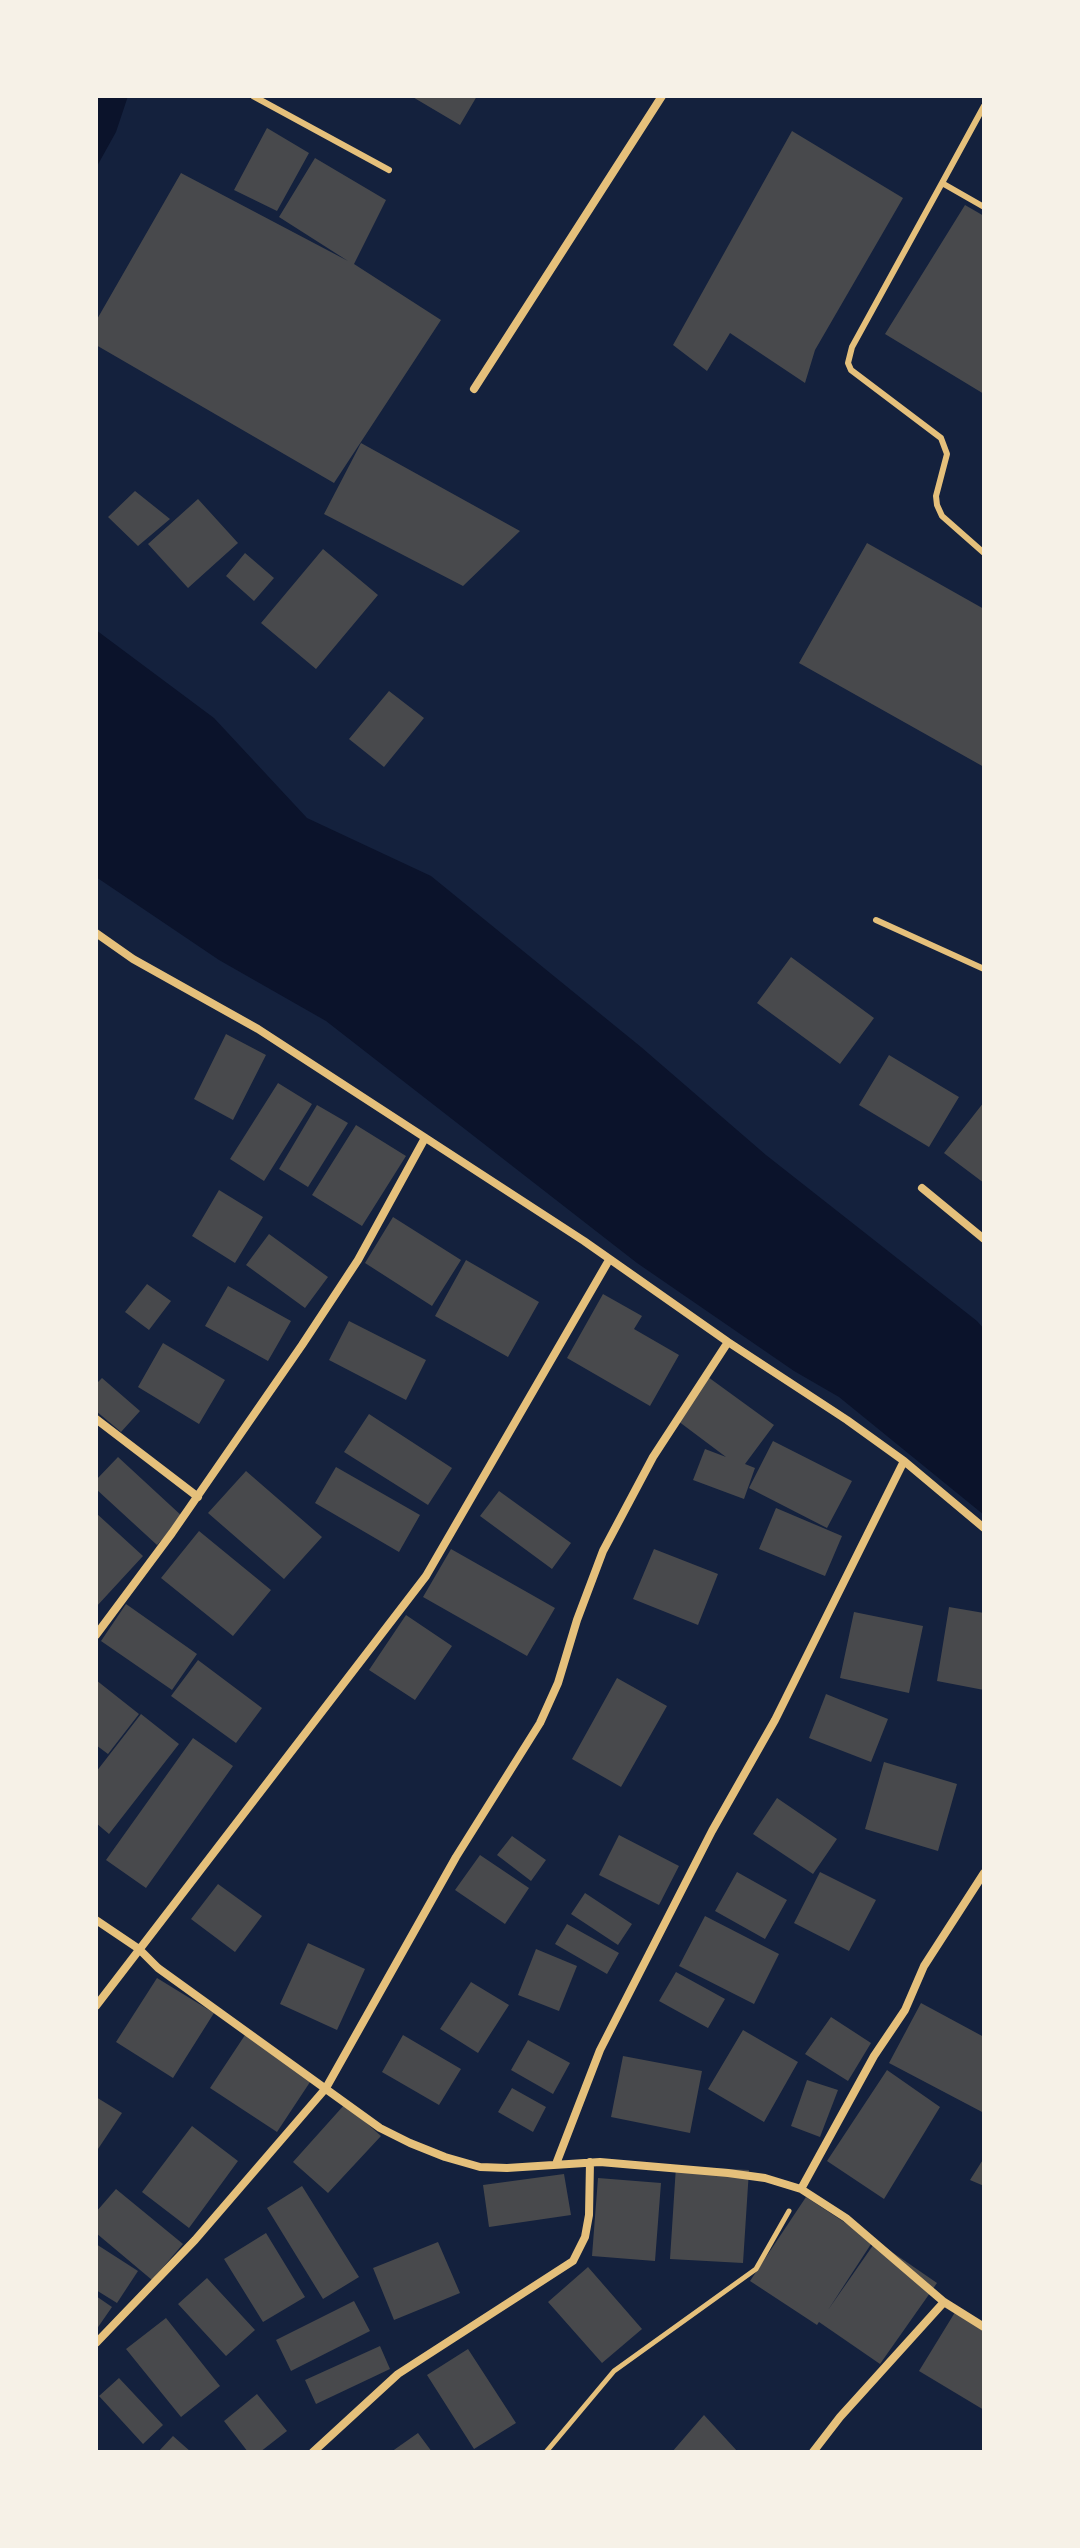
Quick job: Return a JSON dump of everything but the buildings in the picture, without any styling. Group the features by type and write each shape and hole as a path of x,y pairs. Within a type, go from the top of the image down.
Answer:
{"street":[{"path":"474,389 662,96"},
{"path":"96,933 133,959 258,1029 584,1241 728,1342 847,1420 904,1461 984,1528"},
{"path":"96,1635 198,1497 358,1260 425,1138"},
{"path":"922,1188 984,1239"},
{"path":"96,2006 426,1576 609,1260"},
{"path":"96,2343 195,2240 326,2088 456,1857 540,1723 558,1683 603,1551 653,1457 728,1342"},
{"path":"96,1419 198,1497"},
{"path":"556,2164 600,2050 712,1831 775,1720 904,1461"},
{"path":"801,2189 874,2056 905,2010 924,1966 984,1873"},
{"path":"96,1920 380,2128 445,2157 480,2167 590,2162 728,2173 765,2178 801,2189 846,2218 944,2302 983,2325"},
{"path":"313,2452 398,2374 573,2261 585,2237 589,2215 590,2162"},
{"path":"813,2452 840,2417 944,2302"}],"lane":[{"path":"253,96 389,170"},
{"path":"984,106 852,347 848,363 851,370 941,438 947,454 936,496 937,505 942,516 984,553"},
{"path":"942,183 984,207"},
{"path":"876,920 984,969"}],"path":[{"path":"546,2452 614,2371 756,2269 801,2189"}],"water":[{"path":"96,96 128,96 116,132 96,168"},
{"path":"96,630 214,718 307,818 431,876 641,1047 766,1155 977,1321 984,1329 984,1515 839,1397 794,1371 637,1263 326,1021 219,960 96,877"}]}
